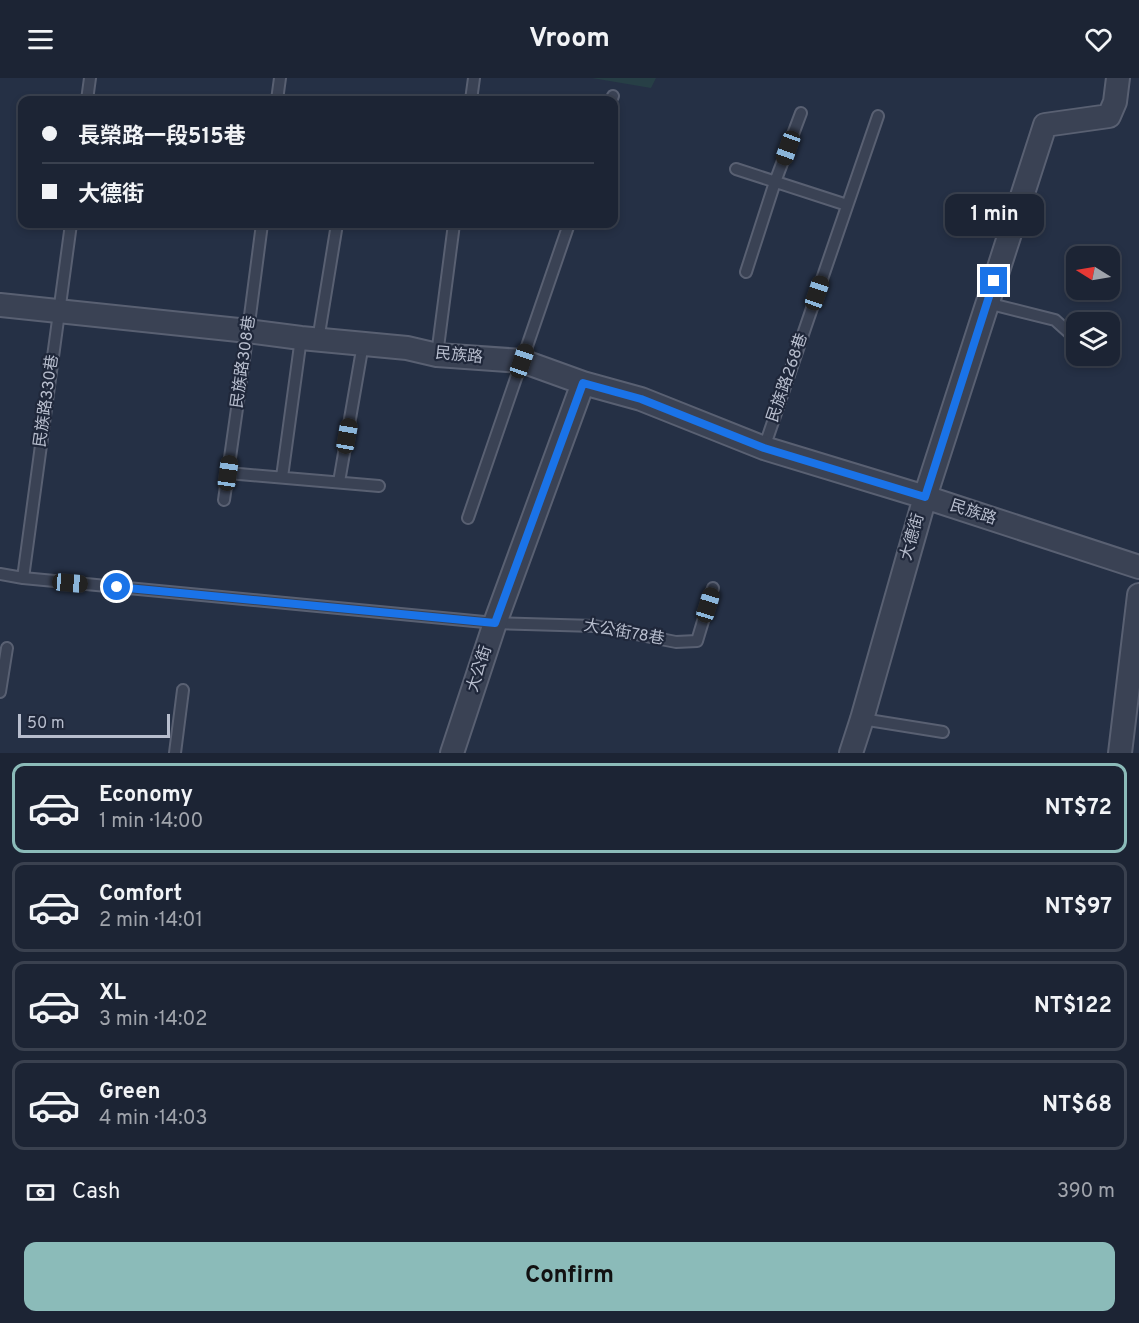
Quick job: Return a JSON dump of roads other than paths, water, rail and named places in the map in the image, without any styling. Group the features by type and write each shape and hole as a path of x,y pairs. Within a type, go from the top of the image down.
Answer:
{"street":[{"name":"大德街","path":"851,753 925,497 1046,125 1109,116 1115,102 1118,78"},
{"name":"民族路","path":"0,305 407,348 437,355 522,361 583,383 641,399 764,448 925,497 1139,567"},
{"name":"大公街","path":"452,753 495,623 583,383"},
{"path":"1120,753 1139,595"}],"lane":[{"path":"88,96 90,78"},
{"path":"278,96 280,78"},
{"path":"472,96 474,78"},
{"path":"746,272 775,182 801,113"},
{"name":"民族路268巷","path":"764,448 878,116"},
{"path":"736,170 847,205"},
{"name":"民族路330巷","path":"23,578 70,228"},
{"name":"民族路308巷","path":"224,500 261,228"},
{"path":"282,477 309,339 336,228"},
{"path":"437,355 453,228"},
{"path":"468,518 568,228"},
{"path":"987,303 1055,320 1066,330"},
{"path":"339,482 363,344"},
{"path":"228,473 379,486"},
{"path":"0,574 495,623"},
{"name":"大公街78巷","path":"495,623 595,626 676,642 697,641 713,588"},
{"path":"0,692 6,648"},
{"path":"175,753 183,690"},
{"path":"862,719 943,732"}]}
